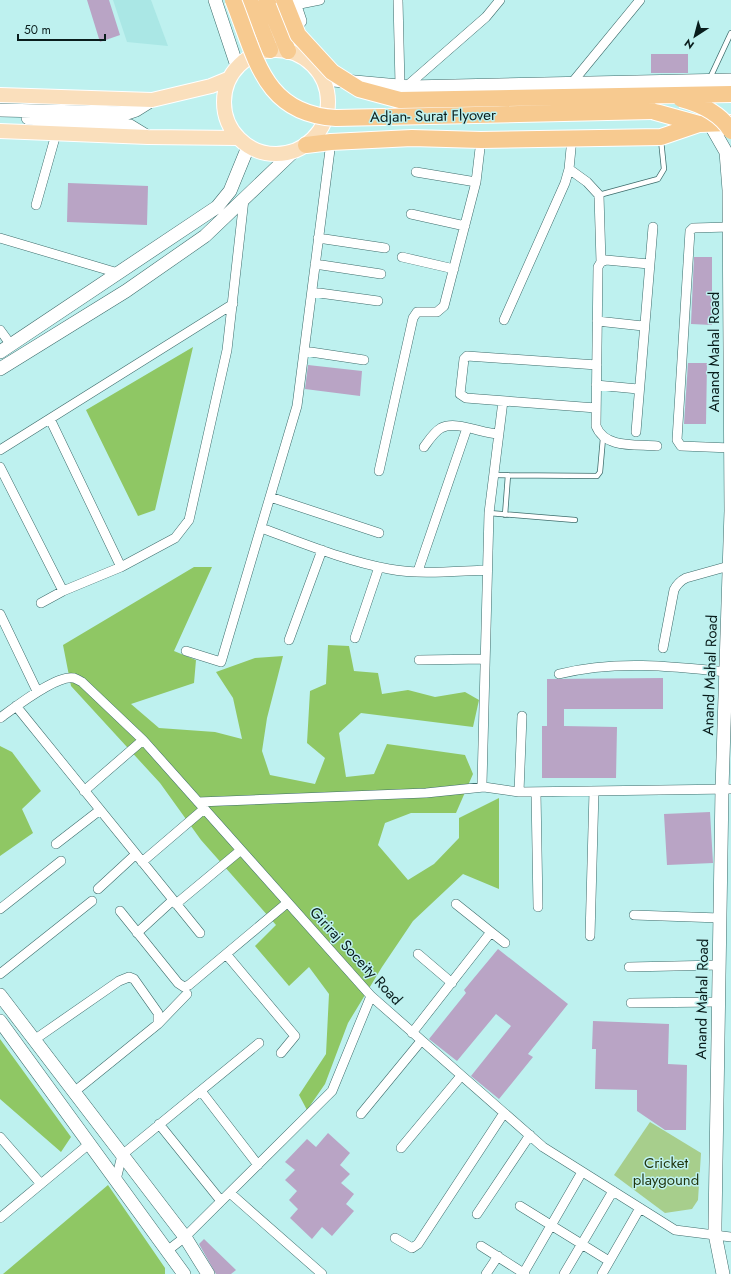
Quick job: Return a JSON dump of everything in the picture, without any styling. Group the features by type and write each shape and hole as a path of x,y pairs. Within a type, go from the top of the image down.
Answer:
{"highway":[{"name":"Adjan- Surat Flyover","path":"233,0 267,82 277,95 294,108 310,115 336,118 652,111 704,124"},
{"name":"Adjan- Surat Flyover","path":"290,2 298,35 332,72 359,89 400,100 731,94"},
{"path":"260,3 270,50"},
{"path":"260,3 288,51"},
{"path":"662,95 695,103 716,115 731,132"},
{"path":"306,145 331,142 412,138 481,140 660,137 704,124 731,123"}],"main road":[{"path":"270,50 288,51 313,65 322,79 327,91 328,106 325,121 317,135 306,145 292,153 277,155 262,153 248,147 237,138 228,125 224,110 224,94 228,79 237,66 252,56 270,50"},
{"path":"0,95 152,100 211,86 228,79"},
{"path":"0,131 148,137 237,138"}],"street":[{"path":"215,0 237,66"},
{"path":"313,65 290,2 320,0"},
{"path":"398,0 403,86"},
{"path":"403,86 486,17 500,0"},
{"path":"571,84 640,0"},
{"path":"322,79 403,86 731,80"},
{"name":"Anand Mahal Road","path":"705,81 704,124 726,152 729,190 731,448 726,672 727,789 720,918 715,1234 723,1274"},
{"path":"0,110 127,113 136,110 152,100"},
{"path":"0,116 130,126 148,137"},
{"path":"36,206 56,134"},
{"path":"504,320 565,183 569,168 572,138"},
{"path":"379,471 413,318 417,312 441,311 444,306 476,182 481,140"},
{"path":"186,651 221,662 297,406 331,142"},
{"path":"0,330 5,348 217,207 224,200 235,180 248,147"},
{"path":"0,369 132,287 214,229 292,153"},
{"path":"569,168 587,182 599,195 601,262 598,266 596,426 603,438 618,444 657,446"},
{"path":"416,172 476,182"},
{"path":"41,603 63,591 121,567 175,538 189,520 227,350 244,199"},
{"path":"411,214 465,226"},
{"path":"636,432 643,326 653,227"},
{"path":"729,227 693,228 690,231 678,440 681,446 731,448"},
{"path":"318,238 385,248"},
{"path":"1,239 118,273"},
{"path":"402,257 454,269"},
{"path":"601,262 606,260 649,264"},
{"path":"315,264 381,274"},
{"path":"312,292 378,302"},
{"path":"0,450 232,304"},
{"path":"597,321 643,326"},
{"path":"304,351 364,360"},
{"path":"596,365 466,357 463,366 461,396 466,398 596,408"},
{"path":"596,385 638,389"},
{"path":"484,787 482,784 489,514 503,401"},
{"path":"50,419 121,567"},
{"path":"424,447 435,432 441,427 451,426 467,428 488,434 499,434"},
{"path":"418,572 467,428"},
{"path":"0,467 63,591"},
{"path":"270,497 379,533"},
{"path":"261,528 322,550 379,567 418,572 487,570"},
{"path":"289,640 322,550"},
{"path":"663,648 676,585 680,580 729,566"},
{"path":"355,638 379,567"},
{"path":"0,614 37,691"},
{"path":"419,660 485,659"},
{"path":"559,674 596,667 651,665 726,672"},
{"name":"Giriraj Soceity Road","path":"0,718 37,691 62,680 73,678 82,682 143,740 371,996 543,1147 675,1230 731,1237"},
{"path":"16,706 200,933"},
{"path":"519,792 522,716"},
{"path":"84,791 143,740"},
{"path":"198,802 426,793 484,787 519,792 727,789"},
{"path":"590,936 594,791"},
{"path":"536,792 538,907"},
{"path":"142,862 204,809"},
{"path":"56,844 100,810"},
{"path":"137,933 241,850"},
{"path":"98,889 136,854"},
{"path":"0,909 61,861"},
{"path":"0,974 92,902"},
{"path":"120,911 178,983 184,987 190,985 287,903"},
{"path":"456,904 505,943"},
{"path":"634,915 720,918"},
{"path":"412,1033 491,932"},
{"path":"226,954 295,1036 281,1053"},
{"path":"418,954 452,982"},
{"path":"629,967 719,965"},
{"path":"34,1040 119,981 129,977 134,979 158,1013 158,1024"},
{"path":"74,1092 158,1024 187,994"},
{"path":"0,995 185,1237 207,1274"},
{"path":"167,1251 185,1237 332,1091 371,996"},
{"path":"631,1003 718,1002"},
{"path":"0,1021 184,1274"},
{"path":"361,1114 421,1041"},
{"path":"116,1180 122,1155 259,1043"},
{"path":"401,1148 461,1076"},
{"path":"200,1090 258,1165"},
{"path":"396,1238 412,1248 418,1244 504,1113"},
{"path":"159,1124 221,1201"},
{"path":"477,1214 530,1135"},
{"path":"0,1137 41,1184"},
{"path":"0,1218 89,1144"},
{"path":"481,1246 523,1274 582,1172"},
{"path":"564,1274 613,1191"},
{"path":"230,1193 322,1274"},
{"path":"520,1206 609,1261"},
{"path":"602,1274 640,1208"},
{"path":"486,1274 498,1256"}],"lane":[{"path":"705,81 731,32"},
{"path":"599,195 658,179 664,169 660,137"},
{"path":"494,475 599,475 603,438"},
{"path":"506,515 508,475"},
{"path":"489,514 575,520"}],"shaded area":[{"path":"113,0 151,0 168,46 127,42"}],"green space":[{"path":"193,347 155,510 138,516 86,410"},
{"path":"194,567 212,567 174,651 196,660 194,683 131,704 159,728 215,732 242,739 233,698 216,672 255,658 283,656 267,718 262,751 270,775 315,784 325,758 307,743 310,691 326,684 328,645 349,646 354,671 378,673 382,694 408,690 435,697 465,692 479,700 473,727 361,713 339,733 346,777 374,774 387,744 465,755 473,774 456,813 411,813 385,823 378,845 408,880 434,864 459,838 459,818 499,798 499,889 463,874 413,921 382,967 348,1023 325,1084 307,1110 299,1095 326,1054 329,994 309,967 289,986 255,946 276,925 201,840 160,783 71,686 63,645"},
{"path":"0,746 12,752 41,791 22,809 33,833 0,856"},
{"path":"0,1039 71,1137 61,1152 0,1099"},
{"name":"Cricket playgound","path":"650,1122 701,1153 698,1200 692,1209 665,1213 614,1175"},
{"path":"108,1185 165,1268 165,1274 3,1274"}],"building":[{"path":"87,0 109,0 120,35 100,42"},
{"path":"651,54 688,54 688,73 651,73"},
{"path":"68,183 148,186 147,225 67,222"},
{"path":"694,257 712,257 712,325 691,324"},
{"path":"688,363 707,363 706,424 684,424"},
{"path":"308,365 362,371 360,396 305,389"},
{"path":"663,678 663,709 564,709 564,726 617,727 616,778 542,778 542,726 547,726 547,679"},
{"path":"710,812 713,863 667,865 664,814"},
{"path":"498,949 568,1004 528,1054 533,1057 499,1099 471,1076 511,1026 496,1014 457,1061 429,1039 466,993 464,990"},
{"path":"593,1021 669,1024 668,1064 687,1065 686,1130 665,1130 637,1111 637,1090 595,1089 596,1049 592,1049"},
{"path":"328,1133 350,1153 340,1165 350,1174 341,1183 354,1194 346,1204 354,1211 332,1236 322,1227 312,1239 290,1218 298,1209 289,1200 297,1191 285,1180 295,1170 285,1162 307,1139 316,1147"},
{"path":"204,1239 236,1270 231,1274 216,1274 199,1244"}]}
